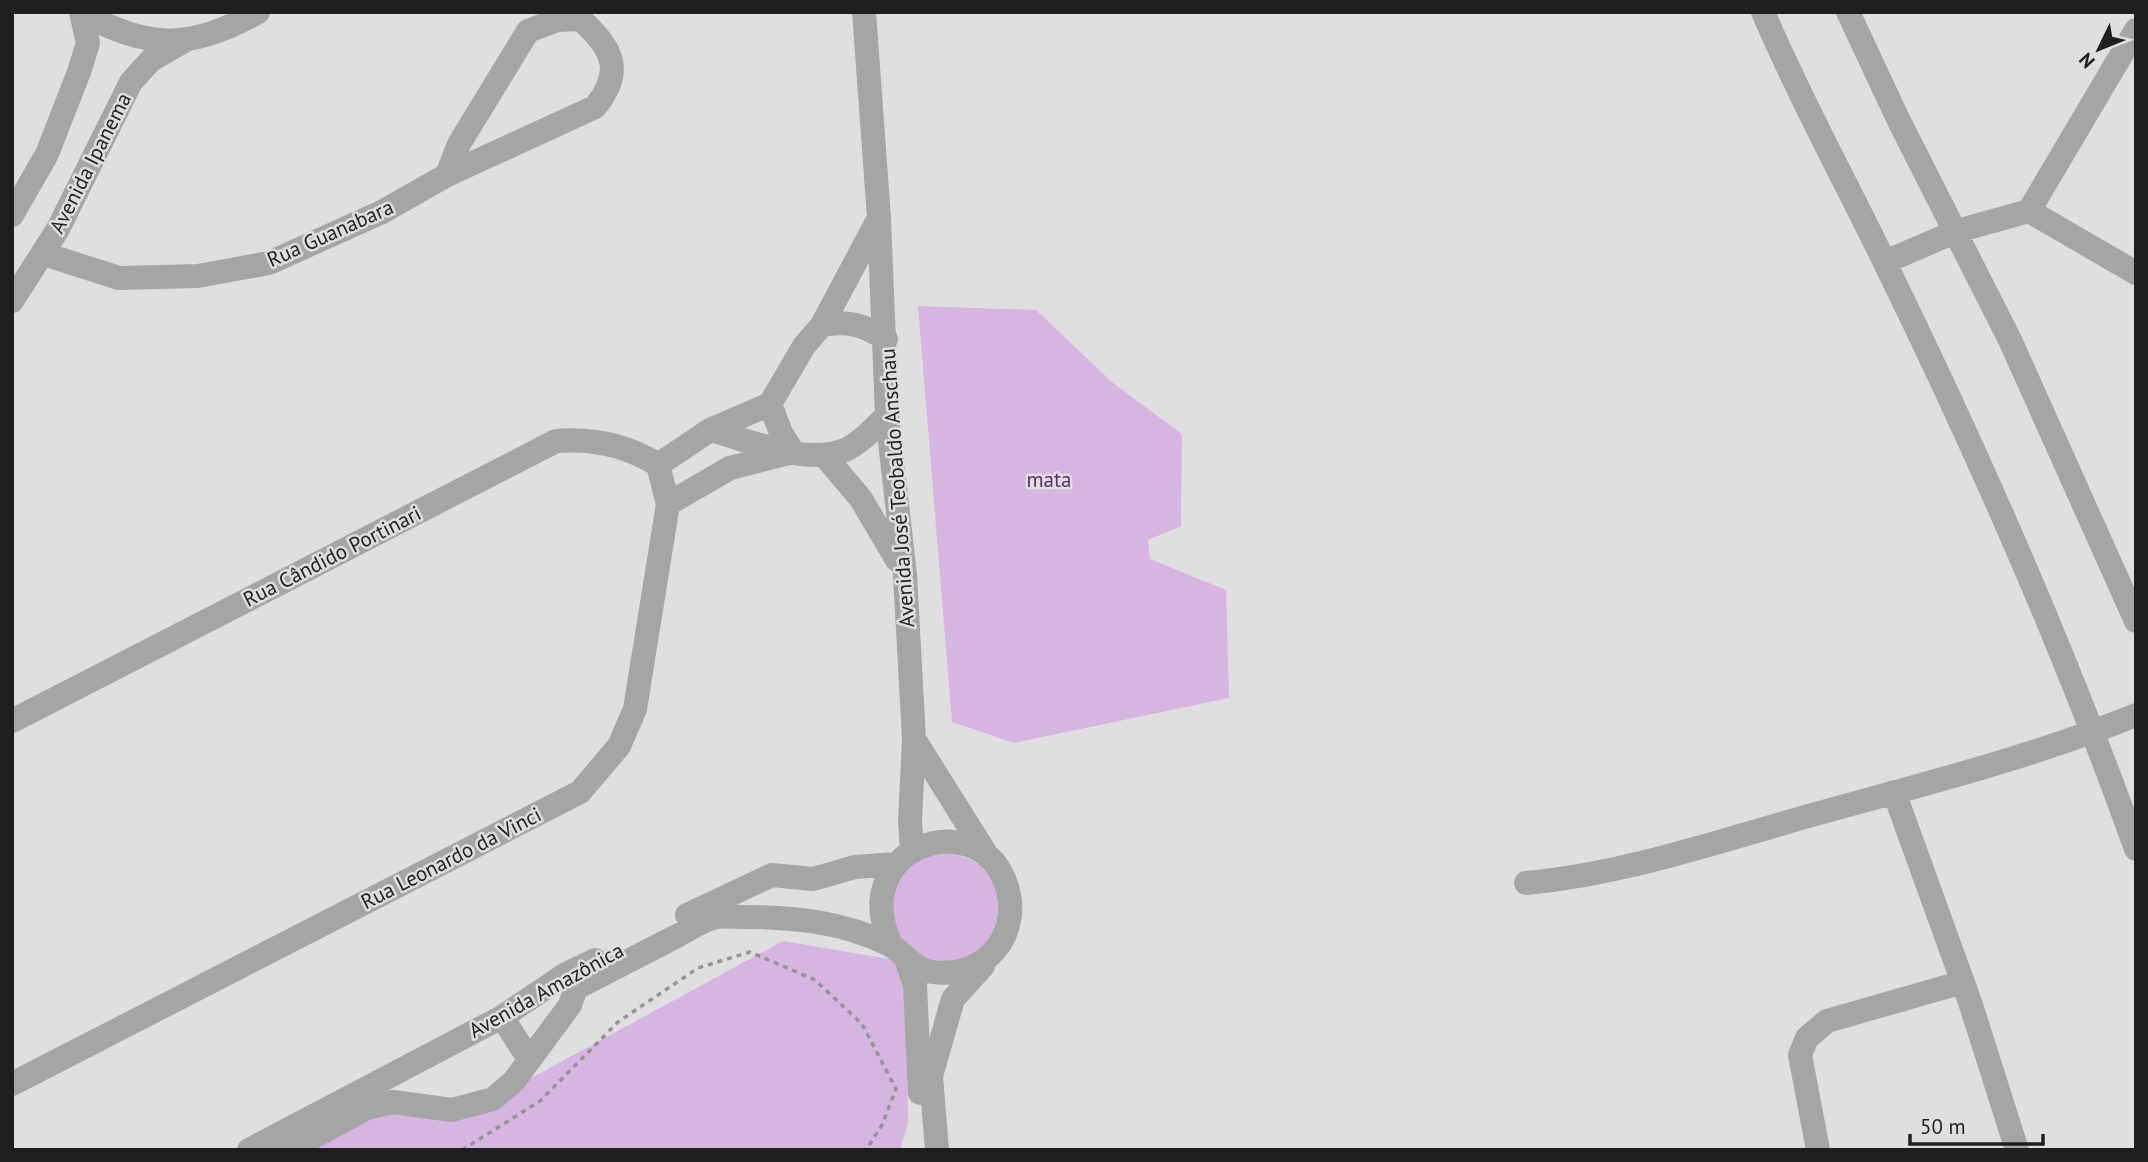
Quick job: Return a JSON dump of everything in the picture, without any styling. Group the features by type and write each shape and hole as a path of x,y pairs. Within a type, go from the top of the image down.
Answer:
{"street":[{"path":"81,12 112,30 136,36 184,41 225,31 258,12"},
{"name":"Avenida Ipanema","path":"12,215 47,154 79,72 88,43 81,12"},
{"name":"Avenida José Teobaldo Anschau","path":"864,12 886,339 887,415 905,575 914,739 990,859"},
{"path":"1763,12 1813,122 1885,262 1995,500 2093,733 2136,849"},
{"path":"1848,12 1899,121 1957,231 2064,457 2136,621"},
{"name":"Rua Guanabara","path":"44,254 119,278 198,276 269,263 382,212 447,175 596,107 611,88 612,61 596,33 580,19 557,20 528,31 459,144 447,175"},
{"path":"1885,262 1957,231 2029,211 2136,30"},
{"name":"Avenida Ipanema","path":"12,301 44,254 131,82 151,60 184,41"},
{"path":"2029,211 2136,273"},
{"path":"658,465 710,430 770,404 804,346 822,325 879,218"},
{"path":"822,325 844,321 866,327 886,339"},
{"path":"770,404 781,433 793,452"},
{"path":"710,430 793,452 824,455 846,449 887,415"},
{"name":"Rua Cândido Portinari","path":"12,721 556,441 580,439 607,443 636,451 658,465"},
{"path":"668,504 730,468 793,452"},
{"path":"824,455 883,531 905,575"},
{"name":"Rua Leonardo da Vinci","path":"12,1084 580,792 619,746 635,709 668,504 658,465"},
{"path":"1526,883 1598,875 2093,733 2136,715"},
{"path":"904,857 910,821 914,739"},
{"path":"1894,792 1963,982 2017,1150"},
{"path":"925,1150 915,1035 915,985 881,924 880,901 885,881 904,857 931,843 952,842 972,847 990,859 1003,875 1010,894 1012,915 1006,937 953,999 931,1076 937,1150"},
{"name":"Avenida Amazônica","path":"289,1150 364,1100 502,1017 772,875 813,879 904,857"},
{"name":"Avenida Amazônica","path":"571,981 713,917 782,917 835,923 899,953"},
{"path":"899,953 928,972 951,974 973,968 992,956"},
{"name":"Avenida Amazônica","path":"249,1150 364,1100 452,1110 494,1099 514,1081 570,1005 571,981"},
{"path":"1818,1150 1800,1055 1813,1031 1827,1021 1963,982"},
{"path":"502,1017 529,1059"}],"path":[{"path":"462,1150 540,1101 618,1022 698,968 750,952 815,980 862,1024 895,1089 882,1125 866,1150"}],"green space":[{"name":"mata","path":"918,306 1036,310 1113,383 1182,434 1181,526 1148,540 1150,559 1226,590 1229,698 1014,743 952,722"},
{"path":"946,854 976,863 984,870 991,878 1000,908 991,938 984,946 976,953 946,962 916,953 908,946 901,938 892,908 901,878 908,870 916,863"},
{"path":"783,941 907,962 908,1124 900,1150 306,1150 383,1112 511,1089"}]}
